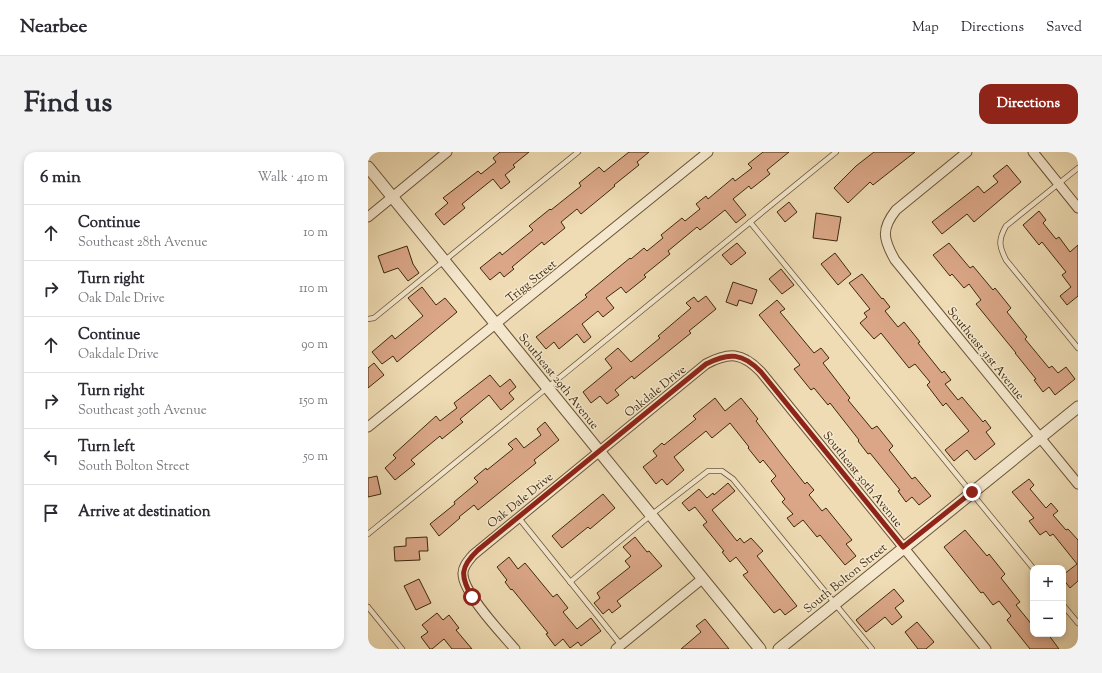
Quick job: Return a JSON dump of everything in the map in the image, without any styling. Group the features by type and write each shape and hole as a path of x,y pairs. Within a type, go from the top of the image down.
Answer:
{"street":[{"path":"368,217 447,152"},
{"name":"Trigg Street","path":"368,427 708,152"},
{"name":"Southeast 31st Avenue","path":"967,152 896,210 888,220 885,231 886,241 895,260 1078,484"},
{"path":"1033,152 1078,208"},
{"name":"Southeast 29th Avenue","path":"368,167 760,649"},
{"name":"Oakdale Drive","path":"599,451 706,364 719,357 729,355"},
{"name":"Southeast 30th Avenue","path":"729,355 737,356 745,360 754,365 761,372 986,649"},
{"name":"South Bolton Street","path":"779,649 1078,406"},
{"name":"Oak Dale Drive","path":"515,649 472,597 464,584 463,573 466,564 473,554 599,451"},
{"path":"618,647 702,579"}],"lane":[{"path":"368,319 374,318 578,152"},
{"path":"368,534 836,152"},
{"path":"1078,168 1006,226 1000,237 1001,249 1006,260 1078,348"},
{"path":"750,222 1031,565"},
{"path":"570,582 651,515 708,471 722,471 734,479 872,649"},
{"path":"518,517 570,582 618,647"},
{"path":"368,607 402,649"},
{"path":"1066,609 1078,623"}],"building":[{"path":"500,152 529,152 513,165 515,167 505,175 510,182 501,189 493,179 462,204 465,208 444,225 435,214 448,203 443,198 478,171 481,174 496,162 493,158"},
{"path":"629,152 649,152 637,162 639,165 581,214 577,209 561,222 565,228 544,245 542,242 512,267 514,269 504,277 500,272 490,280 480,268 500,252 502,255 533,230 529,226 581,186 579,183 599,167 604,172"},
{"path":"763,152 789,152 767,170 770,174 751,189 749,186 733,199 746,215 736,223 725,210 700,230 697,227 668,251 670,254 644,275 646,277 626,293 621,287 606,298 614,308 603,317 598,311 582,324 591,337 584,343 577,334 559,349 554,342 546,349 536,337 587,297 585,295 630,258 631,259 644,248 647,251 663,238 661,235 682,218 685,221 700,209 696,204 706,196 708,199 733,178 735,181 752,168 748,164"},
{"path":"874,152 915,152 873,185 870,182 848,203 834,188 856,166"},
{"path":"1007,165 1021,182 974,222 967,214 942,234 932,222 978,186 984,193 998,182 993,176"},
{"path":"789,202 797,212 785,222 777,212"},
{"path":"1039,211 1046,220 1043,223 1056,239 1059,237 1070,252 1078,245 1078,296 1067,305 1060,296 1071,287 1062,275 1066,272 1042,242 1039,245 1023,225"},
{"path":"816,213 841,217 837,241 813,238"},
{"path":"737,243 746,253 731,265 722,255"},
{"path":"949,243 970,268 973,266 993,290 995,288 1011,308 1007,312 1027,337 1025,339 1049,368 1052,366 1058,373 1066,367 1075,379 1055,395 1049,387 1043,392 1034,380 1036,379 976,304 981,300 969,284 964,288 952,274 950,276 933,255"},
{"path":"407,246 413,264 419,273 408,281 398,268 384,273 378,256"},
{"path":"835,253 851,274 838,285 821,264"},
{"path":"781,269 794,285 782,294 769,279"},
{"path":"862,274 890,307 885,311 898,327 904,322 920,342 918,343 942,373 944,371 951,380 945,384 958,400 962,397 983,422 985,420 991,428 986,432 995,444 975,460 967,450 954,461 945,450 969,431 946,403 943,406 927,385 930,382 915,364 909,368 881,333 874,339 860,323 867,317 864,313 870,309 849,283"},
{"path":"733,282 757,290 752,304 739,300 737,306 726,302"},
{"path":"422,287 436,305 445,298 457,312 397,362 393,356 382,364 372,352 392,335 395,339 423,316 408,298"},
{"path":"706,296 716,309 689,331 691,333 634,379 632,376 615,390 619,395 607,404 600,396 591,403 583,392 612,368 605,359 618,348 631,362 660,338 658,336 691,308 686,303 694,297 698,302"},
{"path":"777,300 785,309 780,312 814,353 821,348 829,358 823,363 850,398 848,400 872,429 877,426 893,446 889,450 912,479 915,477 931,496 919,505 912,497 906,502 898,491 900,490 870,453 868,454 830,403 828,405 814,388 811,390 794,369 800,365 759,315"},
{"path":"374,363 384,375 368,388 368,368"},
{"path":"490,375 500,387 510,379 516,387 509,393 514,399 501,410 489,395 460,419 463,422 442,439 440,436 411,460 415,464 395,480 385,468 396,458 393,455 436,416 440,421 457,408 454,403"},
{"path":"715,398 725,411 741,398 758,419 756,421 805,484 807,482 814,490 809,495 822,511 826,508 852,540 846,544 856,556 845,565 820,535 817,537 803,520 794,527 787,518 793,514 782,502 785,499 771,481 776,476 763,460 760,463 730,423 712,438 706,431 674,457 684,470 667,485 662,479 656,484 643,467 657,456 653,451 662,443 664,445 696,419 693,416"},
{"path":"545,422 559,440 534,460 536,463 478,510 474,505 439,536 430,524 455,504 454,502 478,482 474,478 486,468 487,470 513,449 508,444 516,438 524,448 541,435 537,429"},
{"path":"377,476 381,494 368,497 368,478"},
{"path":"1029,479 1034,485 1030,489 1046,508 1051,503 1058,511 1053,515 1066,530 1068,529 1078,540 1078,581 1070,588 1066,583 1066,573 1077,564 1053,534 1050,536 1046,531 1040,535 1029,521 1034,518 1012,492"},
{"path":"728,483 735,491 712,510 737,541 740,538 744,543 751,538 763,551 757,556 797,606 785,615 780,609 774,613 743,575 748,572 736,557 730,562 722,552 724,551 703,525 707,522 695,507 689,511 682,503 699,489 707,498 713,493 714,495"},
{"path":"603,494 615,508 590,529 588,527 562,548 552,536"},
{"path":"965,530 987,556 989,554 1005,574 1001,578 1020,602 1016,605 1030,622 1030,637 1050,637 1059,649 1030,649 1007,620 1011,616 999,601 993,605 983,592 981,593 944,547"},
{"path":"427,537 428,551 419,551 420,560 395,561 394,547 406,546 406,538"},
{"path":"635,537 647,552 649,551 662,566 617,601 621,606 612,613 609,609 603,614 594,603 600,598 597,593 630,567 625,561 631,556 623,547"},
{"path":"509,557 518,569 525,563 553,597 557,594 568,608 563,612 577,629 591,618 601,631 581,646 578,642 570,648 563,639 555,646 546,634 548,633 505,582 507,580 497,567"},
{"path":"419,579 431,603 416,610 404,586"},
{"path":"894,589 904,601 895,608 902,617 892,625 885,617 866,632 856,620"},
{"path":"437,613 443,620 449,615 459,628 456,630 472,649 452,649 444,639 430,649 421,637 428,632 422,625"},
{"path":"705,619 729,649 681,649 701,632 696,626"},
{"path":"917,622 934,642 926,649 918,649 905,632"}],"route":[{"path":"472,597 464,584 463,573 466,564 473,554 706,364 719,357 729,355 737,356 754,365 761,372 903,547 972,492"}]}
